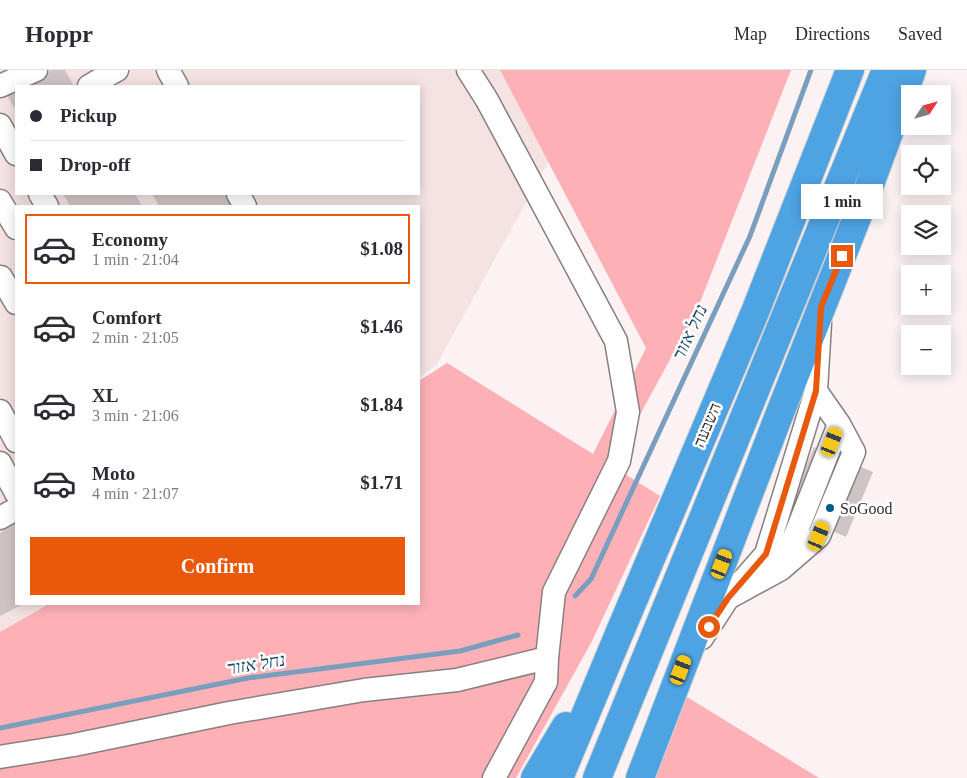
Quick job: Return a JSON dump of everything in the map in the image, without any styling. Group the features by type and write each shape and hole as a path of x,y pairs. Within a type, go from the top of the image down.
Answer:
{"highway":[{"name":"השבעה","path":"560,778 755,312 850,70"},
{"name":"השבעה","path":"597,778 886,70"},
{"path":"640,778 869,187 912,70"},
{"path":"535,778 619,634"}],"street":[{"path":"0,86 36,70"},
{"path":"91,85 117,70"},
{"path":"468,70 487,100 616,341 628,412 619,461 554,592 546,682 494,778"},
{"path":"478,70 487,100"},
{"path":"0,124 15,152"},
{"path":"0,201 15,226"},
{"path":"6,274 15,300"},
{"path":"681,670 728,598 766,554 816,391 821,307"},
{"path":"728,598 782,569 819,536 854,452 839,424 816,391"},
{"path":"0,411 15,439"},
{"path":"0,463 15,491"},
{"path":"0,518 15,510"},
{"path":"0,757 74,745 239,711 364,690 457,680 547,658"}],"shaded area":[{"path":"0,70 599,70 437,364 420,377 420,205 15,205 15,605 100,605 0,658"},
{"path":"500,70 791,70 697,310 612,466 660,496 592,641 516,778 0,778 0,632 47,605 420,605 420,380 447,363 593,454 646,348"},
{"path":"679,692 819,778 639,778"}],"building":[{"path":"52,70 65,70 73,85 25,85"},
{"path":"15,91 15,109 7,95"},
{"path":"64,195 136,195 141,205 69,205"},
{"path":"153,195 228,195 233,205 158,205"},
{"path":"814,447 873,472 846,537 787,511"},
{"path":"15,525 15,605 21,605 0,616 0,533"}],"waterway":[{"name":"נחל אזור","path":"575,596 591,579 750,236 811,70"},
{"name":"נחל אזור","path":"0,728 248,678 460,651 518,635"}],"place":[{"name":"SoGood","path":"830,508"}],"route":[{"path":"709,627 728,598 766,554 816,391 821,307 842,256"}]}
